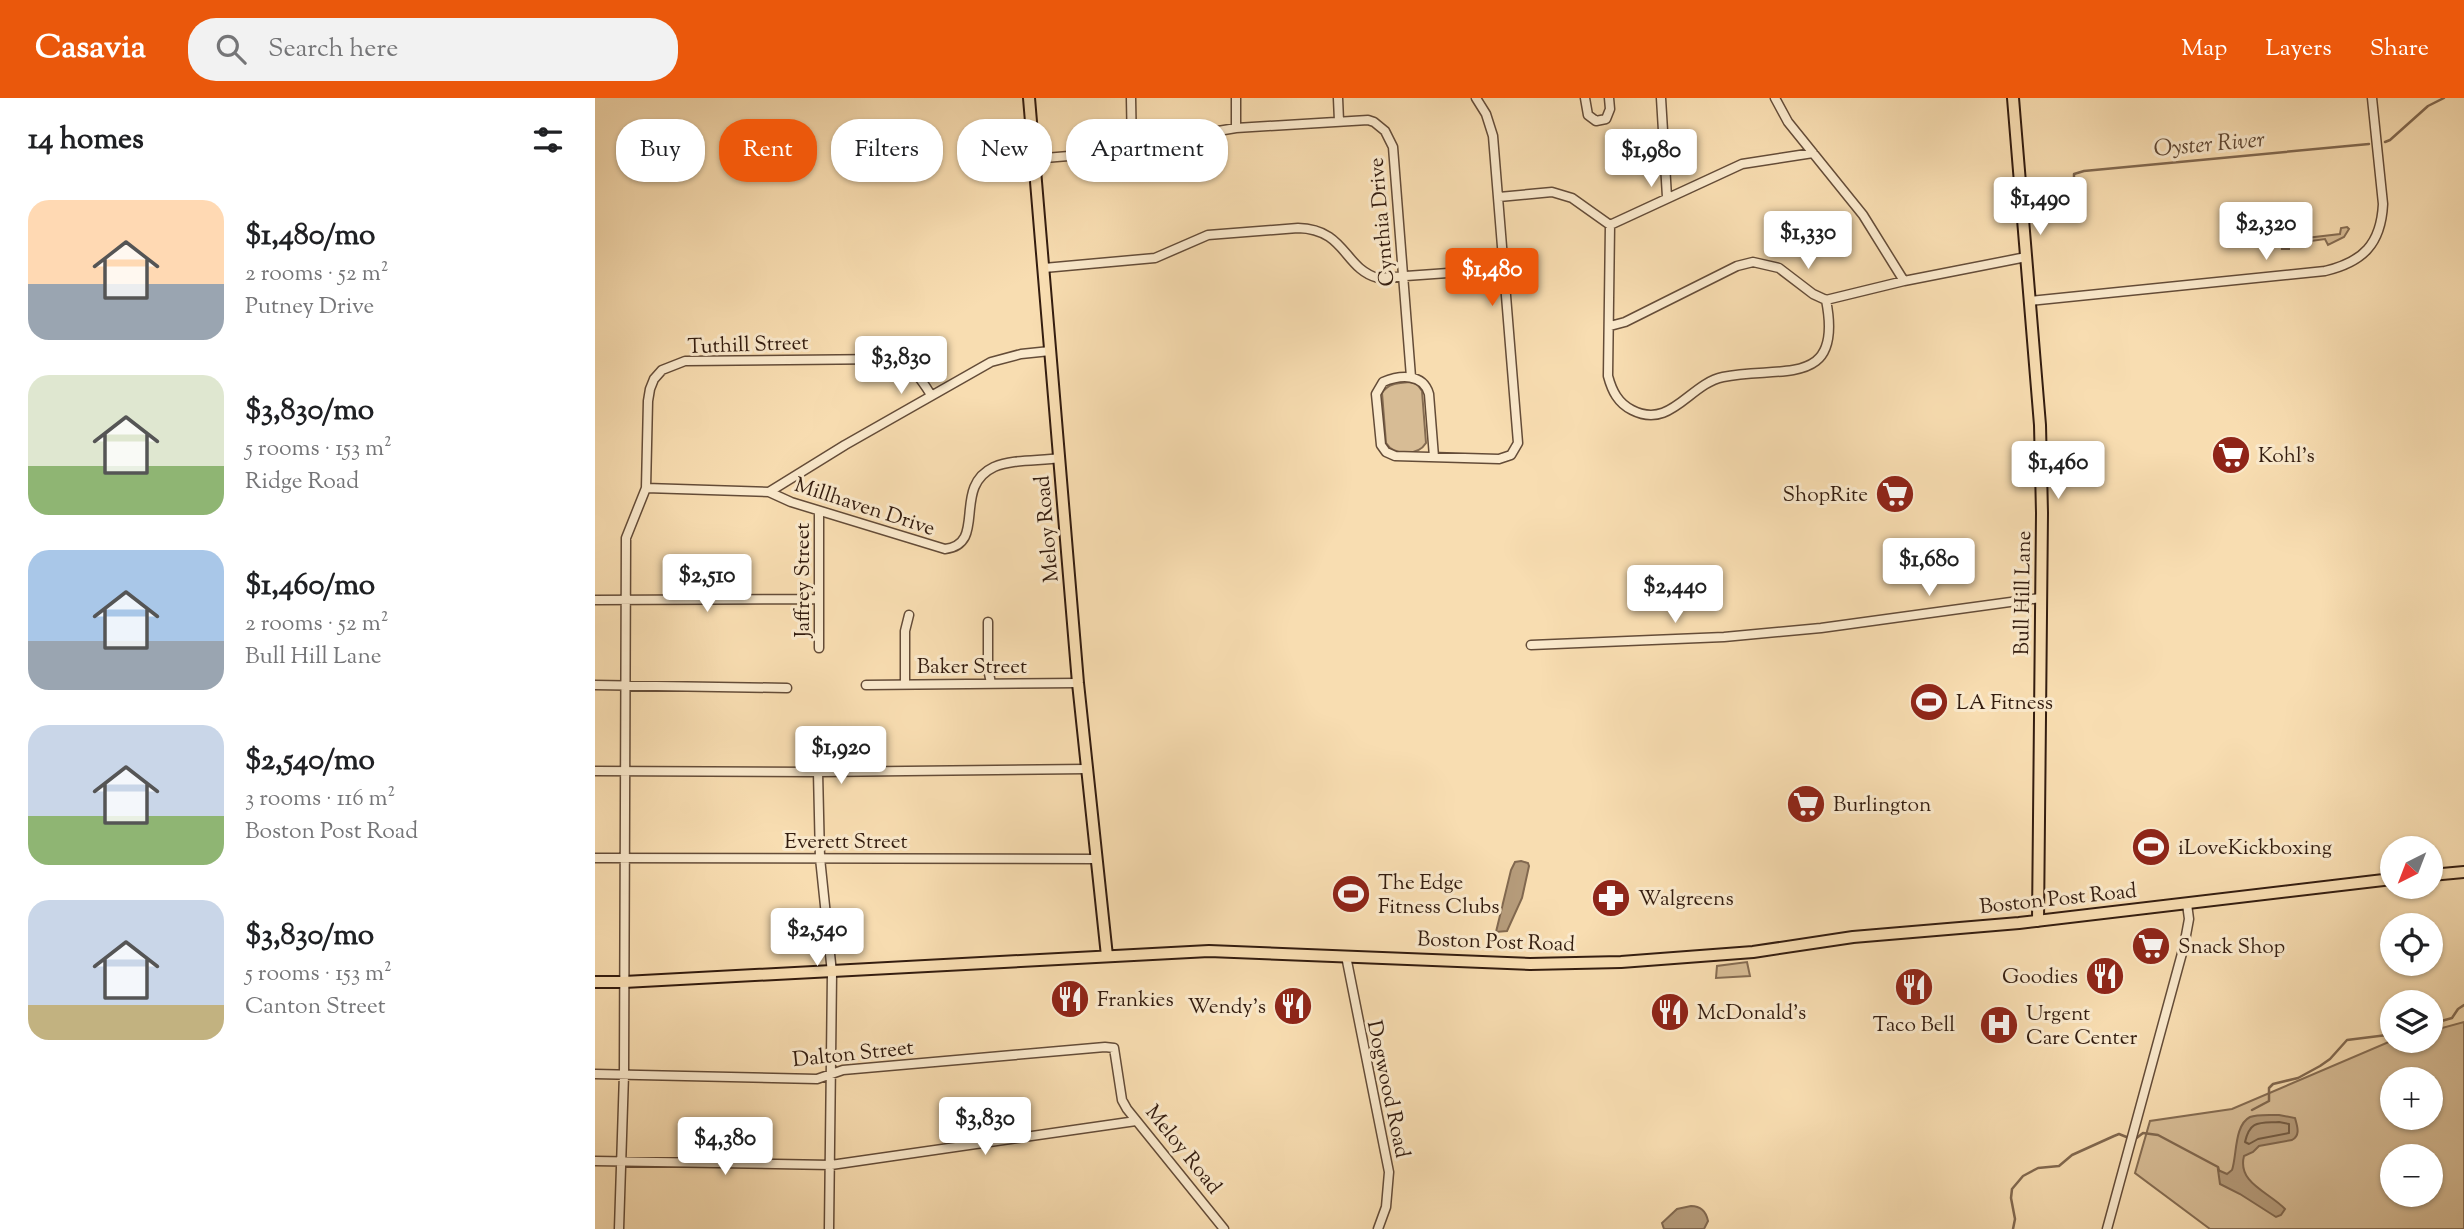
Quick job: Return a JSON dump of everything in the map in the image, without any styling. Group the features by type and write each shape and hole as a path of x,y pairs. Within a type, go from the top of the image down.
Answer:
{"main road":[{"name":"Meloy Road","path":"1029,98 1030,119"},
{"name":"Bull Hill Lane","path":"2013,98 2040,425 2041,824 2038,921"},
{"name":"Meloy Road","path":"1035,182 1078,683 1107,956"},
{"path":"2443,874 2464,872"},
{"name":"Boston Post Road","path":"595,982 832,973 1209,951 1530,964 1621,962 1753,952 1853,937 2038,921 2380,880"}],"street":[{"path":"1131,98 1131,119"},
{"path":"1235,128 1236,98"},
{"path":"1338,98 1339,121"},
{"path":"1434,457 1429,391 1422,382 1411,377 1388,380 1378,389 1377,400 1381,445 1386,453 1391,455 1434,457 1499,459 1511,455 1517,448 1499,197 1491,127 1476,98"},
{"path":"1585,98 1588,115 1596,121 1606,119 1609,114 1609,98"},
{"path":"1661,98 1667,197"},
{"path":"1775,98 1789,122 1863,215 1904,281"},
{"path":"2029,301 2325,271 2353,262 2373,242 2382,221 2383,204 2372,98"},
{"name":"Cynthia Drive","path":"1228,129 1339,121 1374,122 1389,136 1393,147 1411,377"},
{"path":"1610,225 1742,164 1813,153"},
{"path":"1499,197 1552,192 1571,198 1610,225"},
{"path":"1610,225 1608,376 1616,397 1637,412 1659,415 1667,412 1719,379 1794,371 1811,364 1825,349 1829,337 1830,320 1826,300"},
{"path":"1044,268 1155,258 1208,235 1310,228 1339,243 1362,269 1378,278 1504,269"},
{"path":"1610,326 1625,322 1737,266 1753,262 1779,268 1813,294 1826,300 1904,281 2026,257"},
{"path":"769,492 991,362 1021,354 1050,351"},
{"name":"Tuthill Street","path":"619,1229 624,1074 623,771 626,538 646,488 647,401 650,389 658,374 685,361 889,359 907,365 916,372 931,395"},
{"name":"Millhaven Drive","path":"646,488 769,492 819,511 941,549 950,549 959,545 966,537 971,494 977,481 988,471 1003,464 1060,458"},
{"name":"Jaffrey Street","path":"819,511 819,648"},
{"path":"1531,645 1724,637 1821,628 2040,598"},
{"path":"595,600 819,600"},
{"path":"905,684 905,631 909,615"},
{"path":"988,622 988,669 991,683"},
{"name":"Baker Street","path":"866,685 1078,683"},
{"path":"595,685 787,688"},
{"path":"595,771 1087,769"},
{"path":"818,772 820,858 832,973 829,1229"},
{"name":"Everett Street","path":"595,858 1096,859"},
{"path":"2107,1229 2184,946 2189,919 2187,904"},
{"name":"Dogwood Road","path":"1346,956 1389,1172 1386,1207 1378,1229"},
{"name":"Dalton Street","path":"595,1074 817,1079 843,1070 1114,1048"},
{"name":"Meloy Road","path":"1114,1048 1122,1100 1224,1229"},
{"path":"595,1161 831,1165 1136,1121"}],"shaded area":[{"path":"2341,228 2349,229 2344,237 2328,245 2325,239 2289,244 2289,249 2282,249 2283,234 2287,234 2289,240 2340,234"},
{"path":"1410,382 1417,384 1422,391 1426,443 1417,450 1406,453 1395,450 1386,443 1382,393 1391,385"},
{"path":"1747,962 1750,976 1716,978 1717,966"},
{"path":"2464,1022 2464,1229 2210,1229 2135,1173 2150,1121 2232,1109 2380,1046 2380,1053 2443,1053 2443,1028"}],"water":[{"path":"1521,861 1529,866 1522,898 1507,931 1496,932 1511,870 1515,862"},
{"path":"2256,1115 2295,1118 2297,1136 2292,1140 2259,1146 2244,1156 2243,1165 2250,1180 2285,1209 2276,1217 2220,1184 2218,1170 2227,1174 2232,1170 2239,1134 2245,1121"},
{"path":"1691,1206 1700,1208 1706,1214 1708,1221 1704,1229 1664,1229 1662,1223 1677,1209"}],"waterway":[{"name":"Oyster River","path":"2385,142 2428,106 2444,98"},
{"name":"Oyster River","path":"2074,195 2074,174 2084,171 2369,144"},
{"path":"2443,1021 2452,1018 2464,1005"},
{"path":"2252,1110 2269,1101 2269,1088 2273,1084 2298,1078 2320,1066 2347,1040 2380,1036"},
{"path":"2134,1140 2143,1133 2158,1135 2218,1167 2219,1171"},
{"path":"2013,1229 2015,1219 2012,1189 2023,1176 2038,1168 2059,1166 2072,1155 2119,1134 2129,1138"}],"place":[{"name":"Kohl's","path":"2231,455"},
{"name":"ShopRite","path":"1895,494"},
{"name":"LA Fitness","path":"1929,702"},
{"name":"Burlington","path":"1806,804"},
{"name":"iLoveKickboxing","path":"2151,847"},
{"name":"The Edge Fitness Clubs","path":"1351,894"},
{"name":"Walgreens","path":"1611,898"},
{"name":"Snack Shop","path":"2151,946"},
{"name":"Goodies","path":"2105,976"},
{"name":"Taco Bell","path":"1914,987"},
{"name":"Frankies","path":"1070,999"},
{"name":"Wendy's","path":"1293,1006"},
{"name":"McDonald's","path":"1670,1012"},
{"name":"Urgent Care Center","path":"1999,1025"}]}
